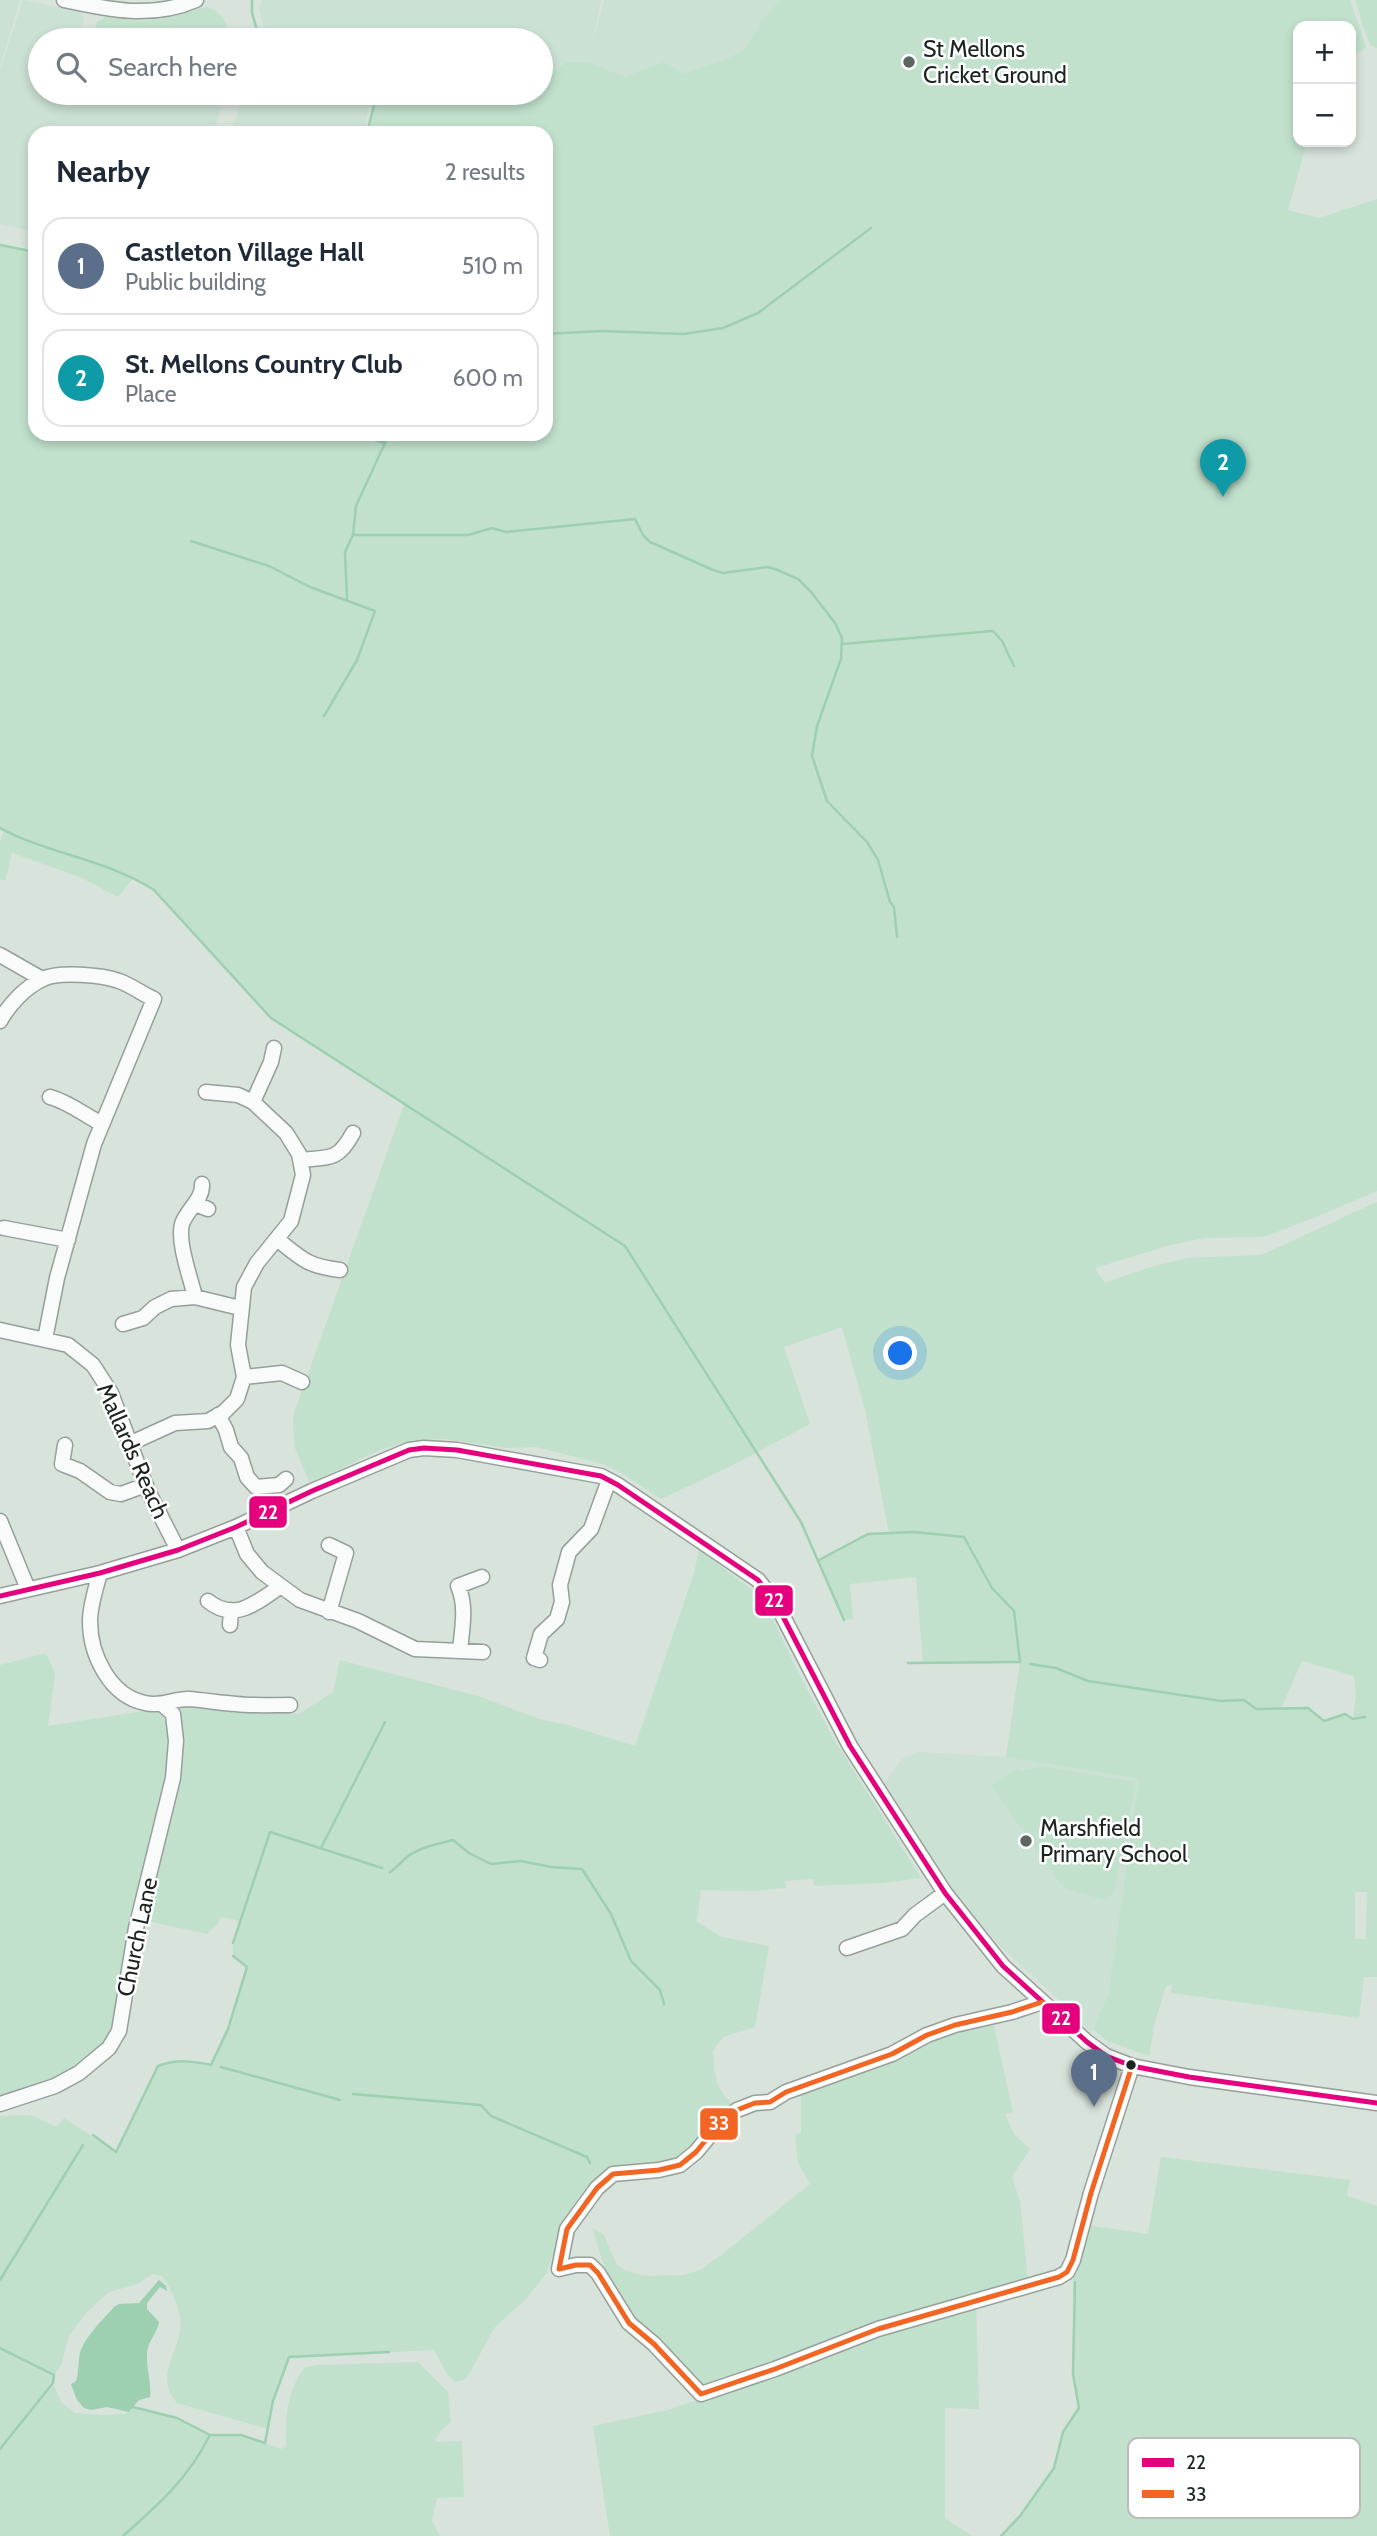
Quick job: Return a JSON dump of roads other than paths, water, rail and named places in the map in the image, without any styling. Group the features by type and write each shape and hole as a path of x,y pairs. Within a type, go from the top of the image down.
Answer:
{"street":[{"path":"64,0 134,12 168,9 196,0"},
{"path":"0,955 42,979"},
{"path":"0,1021 8,1007 42,979 50,976 91,976 120,981 154,999 94,1144 45,1339"},
{"path":"253,1102 263,1066 274,1048"},
{"path":"129,1444 176,1423 208,1421 237,1399 244,1377 238,1345 244,1287 257,1264 291,1221 303,1175 299,1154 286,1133 253,1102 238,1095 206,1092"},
{"path":"50,1097 64,1100 80,1113 102,1124"},
{"path":"300,1160 332,1157 344,1150 354,1133"},
{"path":"195,1297 181,1240 182,1224 201,1206 202,1184"},
{"path":"4,1228 68,1240"},
{"path":"277,1239 315,1273 340,1270"},
{"path":"123,1324 143,1318 155,1307 171,1299 195,1297 240,1308"},
{"name":"Mallards Reach","path":"0,1329 68,1345 93,1365 111,1393 146,1485 178,1550"},
{"path":"244,1377 283,1367 302,1382"},
{"path":"218,1415 231,1447 241,1458 247,1476 256,1487 279,1485 286,1479"},
{"path":"65,1445 62,1464 80,1471 110,1492 121,1494 146,1485"},
{"path":"0,1596 100,1573 178,1550 236,1527 391,1456 416,1449 457,1450 590,1474 609,1480 758,1580 776,1603 850,1746 945,1893 1003,1966 1071,2029 1106,2056 1132,2066 1189,2077 1377,2103"},
{"path":"540,1660 534,1658 541,1634 557,1619 562,1602 560,1585 569,1552 591,1529 609,1480"},
{"path":"0,1521 29,1589"},
{"path":"236,1527 247,1554 262,1573 300,1600 358,1621 415,1649 483,1652"},
{"path":"329,1545 346,1553 329,1612"},
{"path":"100,1573 90,1620 99,1662 111,1684 128,1699 163,1705 184,1699 290,1705"},
{"path":"460,1650 464,1612 458,1586 481,1577"},
{"path":"208,1601 231,1618 281,1586"},
{"path":"358,1621 364,1606"},
{"name":"Church Lane","path":"0,2105 55,2085 79,2073 109,2048 119,2031 136,1928 173,1778 176,1741 173,1714 163,1705"},
{"path":"847,1948 904,1935 915,1915 945,1893"},
{"path":"1042,2002 955,2025 927,2035 892,2054 786,2092 771,2102 755,2103 737,2110 720,2123 696,2152 680,2165 659,2170 614,2174 597,2188 567,2229 559,2269 576,2264 590,2265 598,2273 629,2323 654,2344 701,2394 878,2329 1059,2277 1067,2272 1073,2260 1091,2193 1132,2066"}],"waterway":[{"path":"252,0 256,28"},
{"path":"369,126 374,105"},
{"path":"553,334 601,331 684,334 723,328 758,313 871,228"},
{"path":"0,245 28,251"},
{"path":"378,441 386,441"},
{"path":"347,599 345,552 353,535 356,506 385,443"},
{"path":"353,535 468,535 492,528 506,532 635,519 650,542 713,570 723,573 768,567 798,579 835,623 842,638 841,659 817,726 812,756 827,801 867,842 878,860 890,902 894,907 897,937"},
{"path":"191,541 269,566 310,587 375,611 357,660 324,716"},
{"path":"842,644 993,631 1002,641 1014,666"},
{"path":"0,828 117,871 154,890 271,1018 625,1246 801,1522 844,1620"},
{"path":"819,1560 868,1534 914,1532 964,1537 992,1588 1014,1611 1020,1662 908,1663"},
{"path":"1030,1664 1056,1668 1088,1681 1221,1701 1244,1700 1256,1709 1308,1708 1324,1721 1345,1714 1353,1719 1365,1717"},
{"path":"321,1848 385,1722"},
{"path":"233,1943 270,1832 382,1868"},
{"path":"390,1872 413,1853 453,1840 469,1853 491,1864 521,1861 582,1869 611,1914 631,1961 660,1990 664,2004"},
{"path":"93,2135 116,2152 158,2066 184,2061 211,2065 228,2029 247,1967 233,1956"},
{"path":"221,2067 340,2100"},
{"path":"353,2094 481,2105 491,2116 587,2157 590,2163"},
{"path":"0,2280 83,2145"},
{"path":"1001,2536 1020,2516 1054,2468 1063,2432 1079,2408 1073,2374 1075,2282"},
{"path":"0,2348 54,2375 53,2383 0,2449"},
{"path":"133,2407 177,2418 210,2435 241,2435 265,2443 273,2401 289,2357 389,2352"},
{"path":"123,2536 182,2478 210,2435"}],"place":[{"name":"St Mellons Cricket Ground","path":"909,62"},
{"name":"St. Mellons Country Club","path":"1223,497"},
{"name":"Marshfield Primary School","path":"1026,1841"},
{"name":"Castleton Village Hall","path":"1094,2107"}]}
